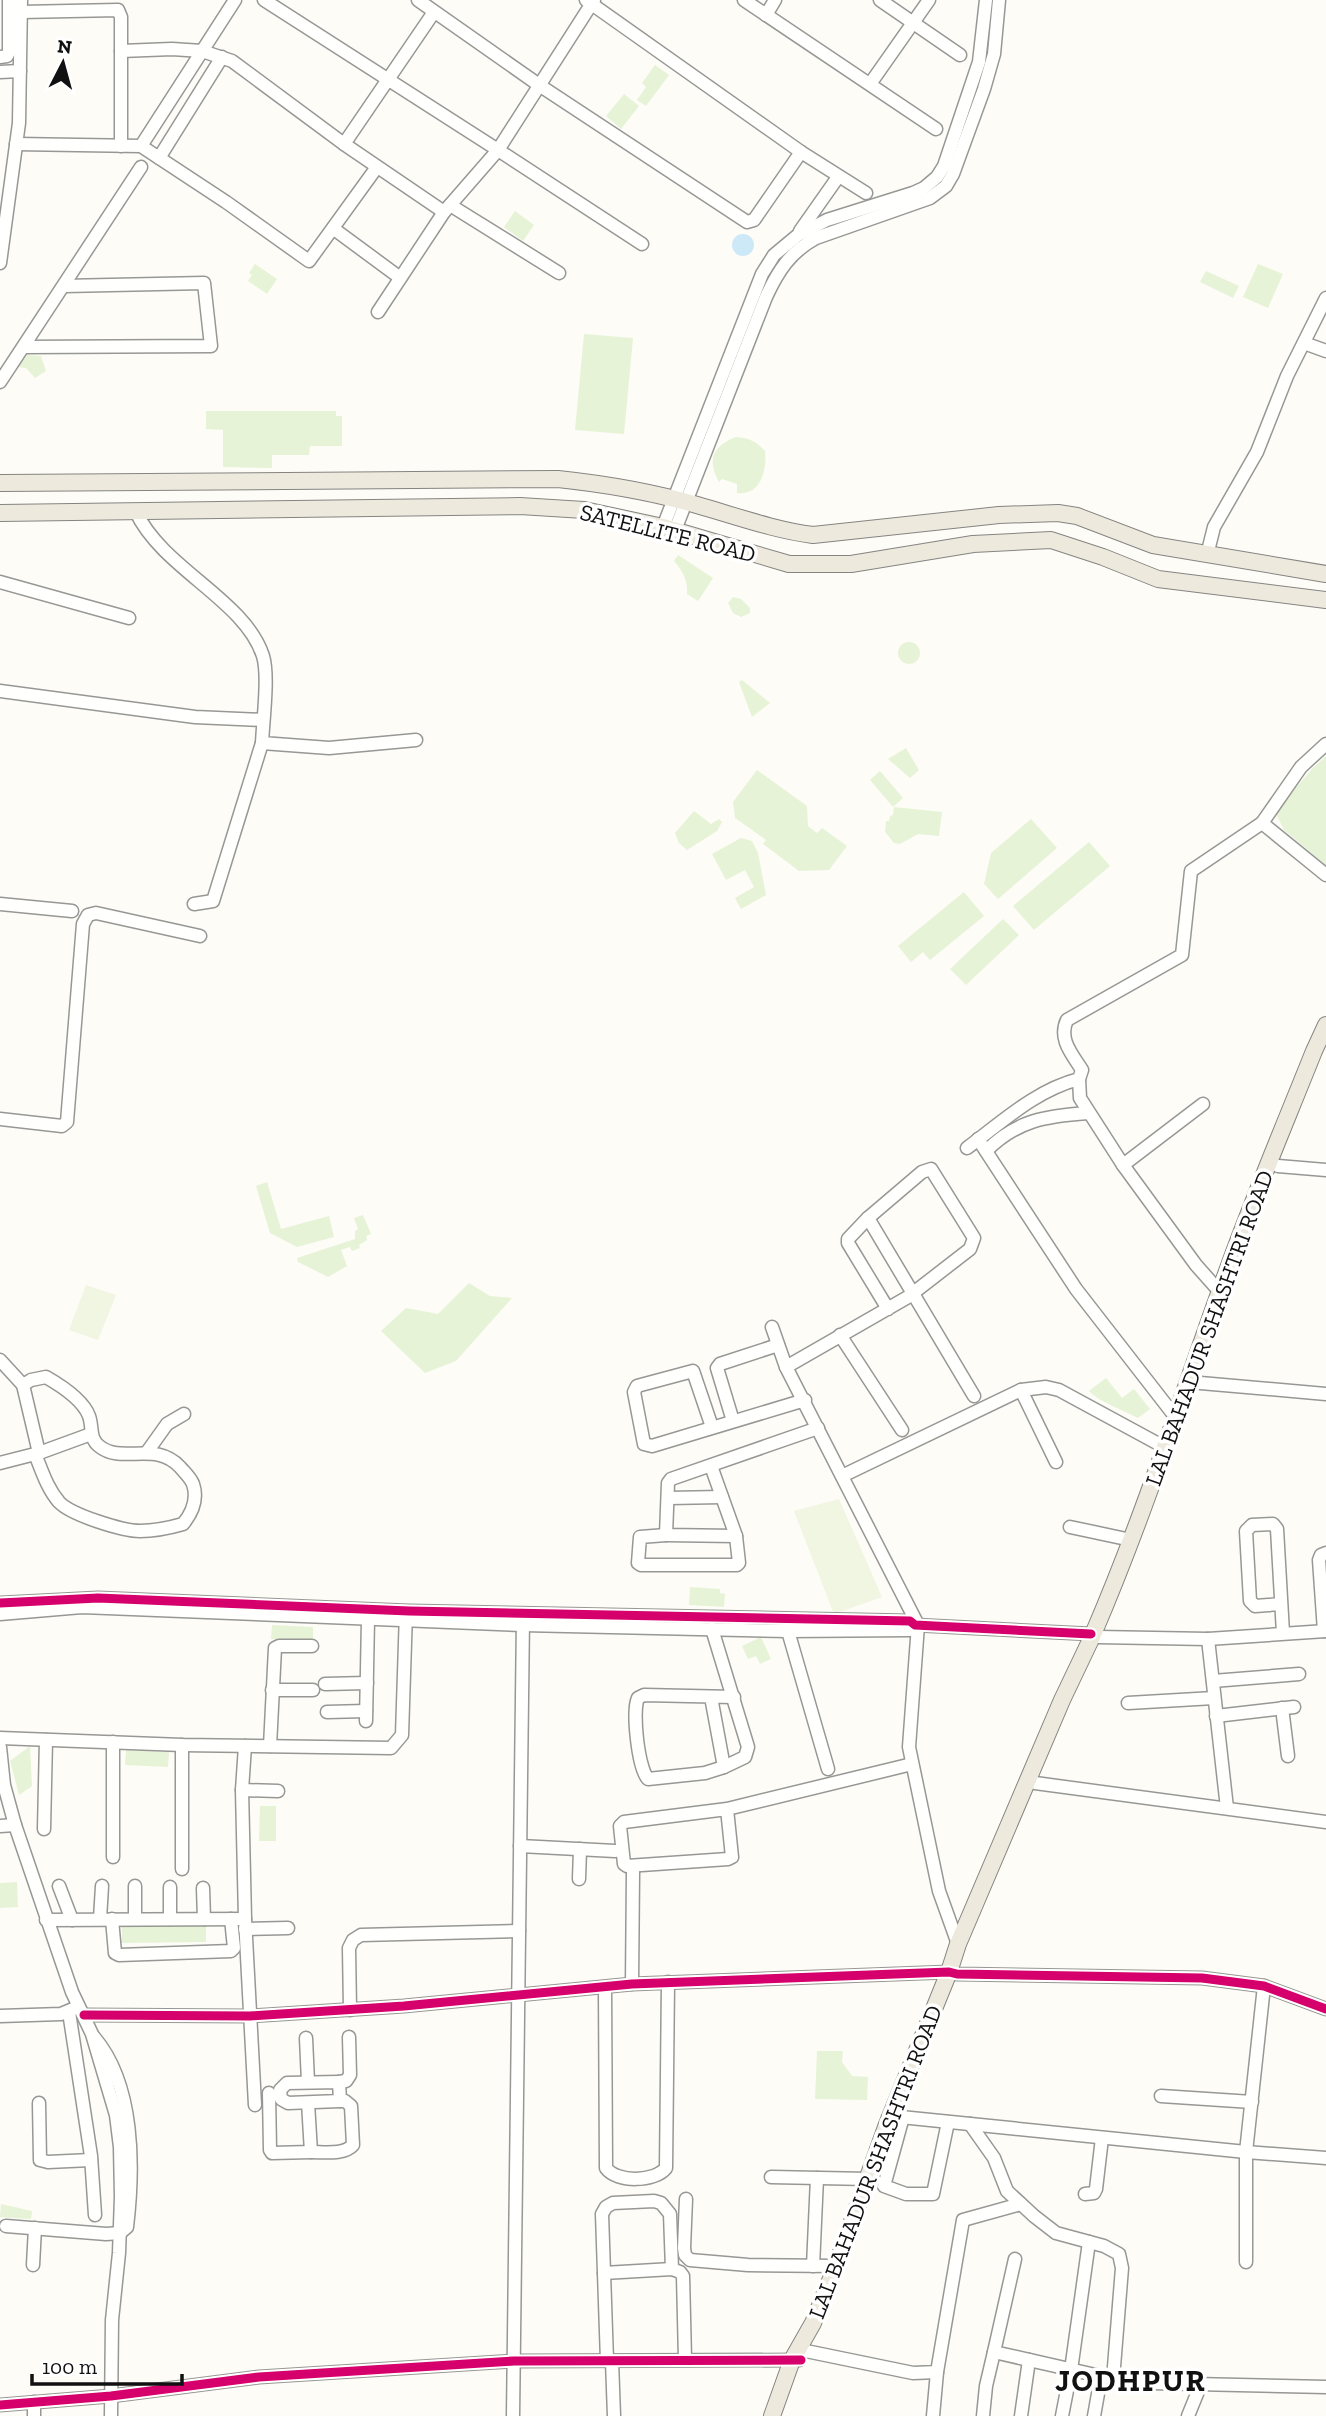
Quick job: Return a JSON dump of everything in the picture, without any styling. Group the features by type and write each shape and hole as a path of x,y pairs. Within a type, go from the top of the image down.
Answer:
{"main road":[{"name":"SATELLITE ROAD","path":"0,483 558,479 596,483 678,501 813,535 999,515 1058,513 1077,516 1153,545 1326,574"},
{"name":"SATELLITE ROAD","path":"0,513 520,506 584,510 669,528 789,564 851,564 974,544 1051,540 1158,579 1326,600"},
{"name":"LAL BAHADUR SHASHTRI ROAD","path":"772,2416 800,2357 867,2179 897,2117 953,1973 958,1944 1062,1700 1095,1635 1177,1419 1195,1383 1220,1292 1326,1025"},
{"path":"953,1973 1095,1635 1122,1583 1278,1166 1326,1050"},
{"path":"781,2416 800,2357 818,2332 897,2117"}],"street":[{"path":"0,57 9,52 9,0"},
{"path":"141,146 235,0"},
{"path":"264,0 642,244"},
{"path":"418,0 539,85 747,222 754,220 801,152"},
{"path":"744,0 936,129"},
{"path":"766,15 775,0"},
{"path":"880,0 960,55"},
{"path":"870,84 929,0"},
{"path":"920,196 944,166 970,93 979,62 986,0"},
{"path":"669,528 762,274 774,255 827,220 892,201 936,194 946,186 960,158 994,54 999,0"},
{"path":"378,312 447,208 498,150 590,1 801,152 866,193"},
{"path":"0,263 19,123 21,6 118,10 121,17 121,146"},
{"path":"344,144 434,12"},
{"path":"121,51 202,51 232,61 377,167 559,273"},
{"path":"159,158 222,57"},
{"path":"0,72 20,71"},
{"path":"0,154 15,149 141,146 309,261 377,167"},
{"path":"0,382 141,167"},
{"path":"799,240 838,177"},
{"path":"334,229 399,277"},
{"path":"23,347 211,346 204,283 64,286"},
{"path":"1208,555 1214,527 1257,452 1287,376 1326,298"},
{"path":"1304,343 1326,351"},
{"path":"136,512 143,528 157,545 239,618 258,642 264,659 262,743 212,901 194,904"},
{"path":"0,582 130,618"},
{"path":"0,691 195,717 263,720"},
{"path":"262,743 329,748 416,740"},
{"path":"1220,1292 1188,1254 1123,1166 1088,1113 1080,1098 1079,1079 1082,1070 1066,1044 1063,1028 1067,1020 1182,955 1191,871 1262,823 1301,767 1326,744"},
{"path":"1262,823 1326,875"},
{"path":"0,904 72,911"},
{"path":"0,1119 62,1126 67,1122 83,924 88,915 96,913 200,936"},
{"path":"967,1148 1057,1084 1079,1079"},
{"path":"1123,1166 1203,1104"},
{"path":"986,1152 1009,1131 1025,1123 1048,1117 1088,1113"},
{"path":"978,1139 1076,1289 1177,1419"},
{"path":"1278,1166 1326,1170"},
{"path":"786,1367 908,1297 970,1249 974,1238 933,1171 928,1169 868,1218 848,1239 888,1308"},
{"path":"868,1218 974,1396"},
{"path":"772,1327 786,1367 917,1625 909,1748 939,1891 958,1944"},
{"path":"840,1335 902,1430"},
{"path":"733,1421 718,1371 720,1364 778,1345"},
{"path":"0,1360 23,1385 37,1453 49,1489 61,1505 106,1523 138,1531 183,1524 194,1506 195,1490 191,1480 173,1460 156,1453 106,1450 97,1445 89,1416 74,1397 46,1377 23,1385"},
{"path":"712,1427 693,1371 637,1387 634,1392 640,1434 644,1444 652,1446 805,1400"},
{"path":"1195,1383 1326,1394"},
{"path":"842,1476 1020,1390 1046,1387 1059,1390 1166,1448"},
{"path":"1020,1390 1056,1462"},
{"path":"147,1452 167,1424 184,1414"},
{"path":"666,1535 668,1483 671,1479 818,1428"},
{"path":"0,1463 92,1434"},
{"path":"711,1466 736,1536 739,1563 638,1563 640,1537 736,1536"},
{"path":"668,1498 722,1497"},
{"path":"1281,1604 1255,1606 1250,1601 1246,1531 1252,1525 1273,1524 1277,1529 1283,1633"},
{"path":"1070,1527 1131,1540"},
{"path":"0,1609 98,1598 406,1616 910,1621 917,1625 1208,1639 1325,1631 1320,1560 1321,1555 1326,1553"},
{"path":"0,1609 82,1607 368,1619 406,1616"},
{"path":"0,1738 182,1745 391,1748 402,1735 406,1616"},
{"path":"327,1712 366,1716 368,1619"},
{"path":"523,1619 712,1629 910,1630 917,1625"},
{"path":"513,2416 523,1619"},
{"path":"712,1629 734,1697 748,1752 745,1757 705,1773 648,1779 642,1768 635,1714 638,1698 644,1695 734,1697"},
{"path":"788,1630 828,1769"},
{"path":"1208,1639 1227,1808"},
{"path":"271,1746 275,1648 312,1646"},
{"path":"1213,1681 1299,1674"},
{"path":"325,1684 367,1683"},
{"path":"272,1690 313,1690"},
{"path":"711,1697 724,1767"},
{"path":"1128,1703 1214,1698"},
{"path":"1216,1716 1288,1707 1288,1756"},
{"path":"44,1829 46,1740"},
{"path":"113,1742 113,1857"},
{"path":"182,1745 182,1869"},
{"path":"244,1746 242,1790 245,1924 255,2099 275,2093 287,2083 346,2081 350,2075 349,2037"},
{"path":"0,1747 4,1785 15,1825 73,2008 95,2215"},
{"path":"727,1809 732,1857 624,1864 620,1826 624,1822 727,1809 912,1764"},
{"path":"1035,1783 1326,1822"},
{"path":"242,1790 278,1791"},
{"path":"0,1826 15,1825"},
{"path":"520,1846 615,1851"},
{"path":"579,1879 580,1849"},
{"path":"632,1984 633,1872"},
{"path":"59,1886 72,1920"},
{"path":"102,1886 106,1919 116,1953 119,1955 231,1951 234,1948 231,1919"},
{"path":"135,1886 135,1919"},
{"path":"170,1887 170,1919"},
{"path":"204,1888 204,1919"},
{"path":"46,1920 231,1919 245,1924 288,1928"},
{"path":"350,2010 349,1948 353,1940 361,1935 519,1931"},
{"path":"0,2016 73,2008 84,2015 250,2016 350,2010 632,1984 953,1973 1202,1978 1264,1986 1326,2009"},
{"path":"605,1987 606,2168 610,2174 617,2177 651,2178 661,2175 666,2168 668,1982"},
{"path":"1246,2262 1246,2152 1264,1986"},
{"path":"6,2226 120,2233 127,2227 132,2168 129,2132 113,2070 104,2048 92,2034 84,2015"},
{"path":"306,2038 308,2082"},
{"path":"340,2082 341,2101"},
{"path":"275,2093 283,2102 345,2101 351,2106 354,2145 342,2151 272,2153 275,2093"},
{"path":"1161,2096 1252,2102"},
{"path":"39,2103 40,2160 91,2160"},
{"path":"309,2103 311,2152"},
{"path":"948,2122 933,2193 906,2194 884,2186 897,2117 1326,2158"},
{"path":"970,2124 994,2158 1007,2191 1021,2204 1056,2233 1104,2246 1119,2254 1122,2268 1107,2378 1094,2416"},
{"path":"1085,2194 1094,2193 1096,2189 1102,2138"},
{"path":"771,2177 867,2179"},
{"path":"813,2266 817,2178"},
{"path":"686,2199 684,2248 685,2255 690,2260 748,2265 836,2266"},
{"path":"614,2416 604,2273 602,2214 606,2207 613,2203 654,2201 666,2207 670,2214 672,2269"},
{"path":"933,2416 937,2372 962,2220 1021,2204"},
{"path":"33,2265 35,2228"},
{"path":"111,2416 112,2320 120,2233"},
{"path":"1062,2416 1072,2370 1089,2242"},
{"path":"983,2416 986,2386 1015,2259"},
{"path":"604,2273 672,2269 683,2276 685,2359"},
{"path":"994,2352 1107,2378 1201,2384 1326,2387"},
{"path":"0,2404 111,2396 259,2377 514,2361 800,2357 913,2372 937,2372"},
{"path":"1021,2416 1029,2360"},
{"path":"1188,2416 1201,2384"},
{"path":"34,2402 34,2416"}],"green space":[{"path":"655,65 669,75 646,106 637,100 646,87 642,83"},
{"path":"624,94 639,106 621,129 606,116"},
{"path":"515,211 534,225 523,241 504,227"},
{"path":"255,264 277,279 267,294 248,281 252,275 249,273"},
{"path":"1258,264 1283,274 1268,308 1243,297"},
{"path":"1206,271 1239,286 1233,298 1200,282"},
{"path":"584,334 633,338 624,434 575,430"},
{"path":"27,355 41,356 46,371 35,378 26,368 17,367"},
{"path":"206,411 336,411 336,416 342,416 342,446 310,446 309,455 272,455 272,468 223,467 223,430 206,429"},
{"path":"736,437 752,441 765,451 761,480 757,486 745,493 737,493 737,484 722,479 719,482 713,467 717,450"},
{"path":"678,555 713,578 698,601 687,594 684,576 674,561"},
{"path":"733,597 741,599 750,608 750,613 741,617 733,613 728,603"},
{"path":"909,642 919,649 920,653 913,663 909,664 899,657 898,653 905,643"},
{"path":"742,680 770,703 752,717 739,682"},
{"path":"906,748 919,770 910,778 888,759"},
{"path":"1326,756 1326,865 1284,830 1275,812"},
{"path":"757,770 807,806 808,826 817,833 822,828 847,846 829,870 799,871 763,844 766,840 735,818 733,802"},
{"path":"880,771 903,798 893,807 870,780"},
{"path":"894,807 942,812 939,836 918,834 900,844 894,843 885,832 886,821 893,815"},
{"path":"694,811 711,824 719,819 722,822 717,831 687,850 679,843 675,833"},
{"path":"1031,819 1057,848 998,899 984,884 991,853"},
{"path":"741,838 752,841 758,853 766,895 741,909 735,898 754,887 745,870 726,880 712,854"},
{"path":"1089,842 1110,866 1034,930 1013,906"},
{"path":"964,892 984,916 930,960 923,952 911,962 898,946"},
{"path":"1003,919 1019,935 966,985 950,969"},
{"path":"267,1182 281,1229 329,1216 334,1237 297,1247 270,1233 256,1186"},
{"path":"363,1215 371,1234 366,1236 367,1240 359,1245 360,1248 352,1251 350,1247 341,1250 347,1266 328,1277 298,1262 297,1258 355,1239 355,1231 358,1229 354,1218"},
{"path":"469,1283 490,1296 512,1298 456,1361 425,1373 381,1331 406,1308 438,1314"},
{"path":"86,1285 116,1295 98,1340 69,1330"},
{"path":"1106,1378 1122,1398 1134,1389 1150,1409 1138,1418 1089,1391"},
{"path":"839,1499 882,1597 834,1614 794,1511"},
{"path":"690,1587 720,1589 720,1593 725,1594 724,1607 689,1605"},
{"path":"272,1625 313,1627 313,1641 271,1639"},
{"path":"761,1637 771,1659 760,1664 756,1656 748,1659 742,1646"},
{"path":"30,1746 32,1786 19,1795 10,1761"},
{"path":"126,1750 169,1752 168,1767 125,1765"},
{"path":"260,1806 276,1806 276,1841 259,1841"},
{"path":"17,1882 18,1907 0,1908 0,1883"},
{"path":"122,1923 206,1923 206,1942 122,1943"},
{"path":"817,2051 843,2051 842,2062 852,2076 868,2077 867,2100 815,2099"},
{"path":"1,2204 32,2211 31,2219 0,2217"}],"water":[{"path":"743,234 753,241 754,245 747,255 743,256 733,249 732,245 739,235"}],"cycle path":[{"path":"0,1603 98,1598 409,1611 910,1621 915,1625 1091,1634"},
{"path":"84,2015 250,2016 404,2006 632,1984 949,1972 1202,1978 1264,1986 1326,2009"},
{"path":"0,2405 111,2396 259,2377 514,2361 801,2360"}],"district":[{"name":"JODHPUR","path":"1131,2381"}]}
